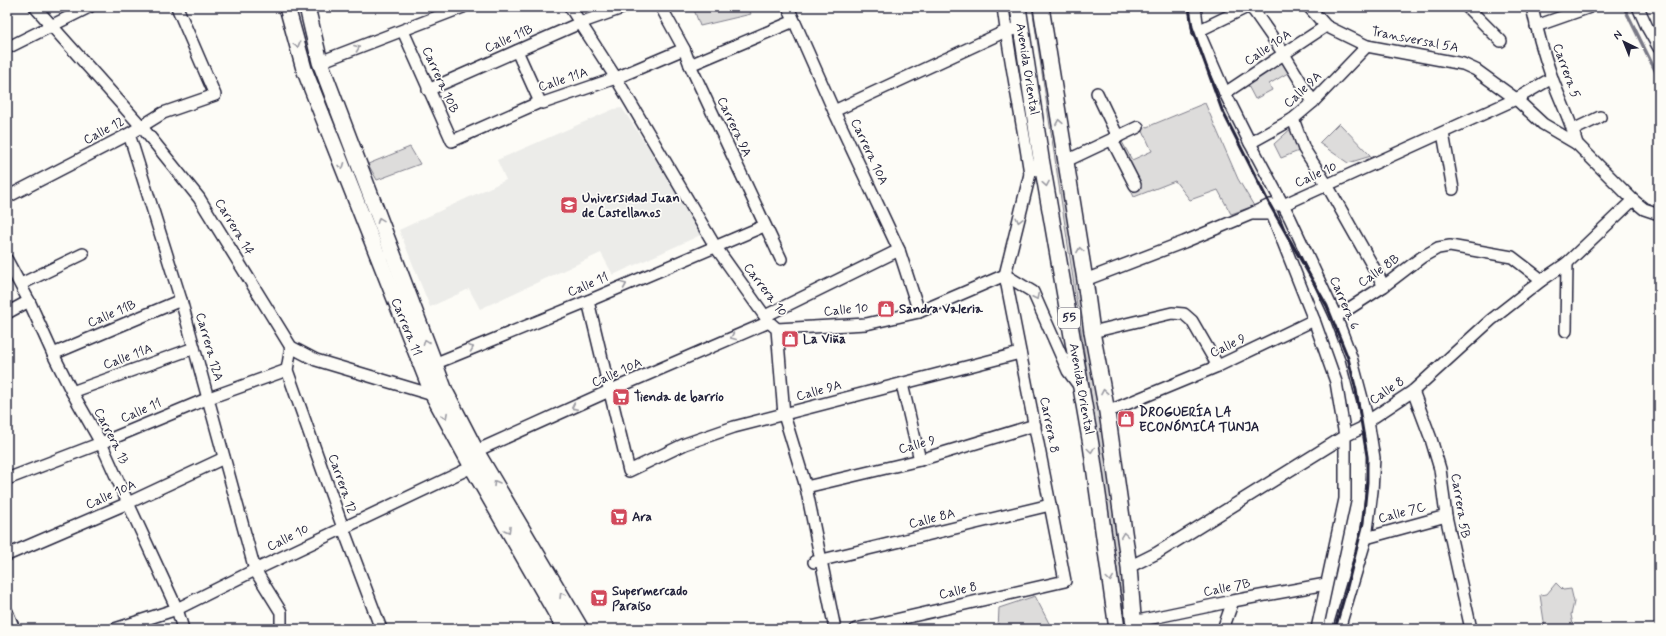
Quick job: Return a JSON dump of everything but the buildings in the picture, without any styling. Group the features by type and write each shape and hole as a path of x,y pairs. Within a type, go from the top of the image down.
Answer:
{"main road":[{"name":"Carrera 11","path":"287,7 304,70 439,393 472,467 565,629"},
{"name":"Carrera 11","path":"307,7 320,62 428,366"},
{"name":"Avenida Oriental","path":"1018,7 1013,29 1041,158 1082,390 1117,629"},
{"name":"Avenida Oriental","path":"1040,7 1066,161 1092,332 1108,412 1129,566 1134,626"},
{"name":"Carrera 11","path":"439,393 476,451 581,629"}],"street":[{"name":"Carrera 14","path":"35,7 141,126 199,198 290,347"},
{"path":"7,48 89,7"},
{"name":"Calle 12","path":"7,198 129,134 163,113 215,95 177,7"},
{"path":"320,62 463,7"},
{"name":"Carrera 10","path":"570,7 616,78 715,246 770,322 784,415 806,487 835,629"},
{"name":"Calle 11B","path":"428,90 580,23 625,7"},
{"name":"Carrera 9A","path":"661,7 684,49 780,259"},
{"name":"Carrera 10A","path":"788,7 834,111 900,250 919,312"},
{"name":"Avenida Oriental","path":"1003,7 1013,29 1017,101 1022,122 1030,174"},
{"name":"Carrera 6","path":"1195,7 1198,31 1225,93 1283,205 1336,317 1351,357 1368,421 1374,458 1372,492 1366,538 1339,629"},
{"name":"Transversal 5A","path":"1309,7 1326,26 1367,46 1462,64 1476,70 1516,99 1543,124 1577,144"},
{"path":"1467,7 1501,41"},
{"name":"Carrera 5","path":"1532,7 1536,26 1552,78 1573,130 1577,144"},
{"path":"1536,26 1590,7"},
{"path":"1638,7 1659,48"},
{"path":"1198,31 1245,8 1250,8 1254,11 1284,54 1313,102"},
{"path":"690,65 794,21"},
{"name":"Calle 10A","path":"1225,93 1326,26"},
{"path":"834,111 1013,29"},
{"name":"Carrera 10B","path":"403,31 452,141"},
{"name":"Calle 9A","path":"1250,143 1293,119 1313,102 1367,46"},
{"name":"Calle 11A","path":"452,141 540,102 543,103 616,78 684,49"},
{"path":"517,52 540,102"},
{"name":"Calle 10","path":"1085,280 1251,214 1270,205 1283,205 1516,99 1552,78"},
{"path":"1097,93 1135,185"},
{"path":"1573,130 1600,117"},
{"path":"1293,119 1304,149 1327,185 1384,286"},
{"path":"1066,161 1138,127"},
{"path":"1443,133 1453,189"},
{"name":"Carrera 12A","path":"129,134 181,300 255,570 281,612 281,629"},
{"path":"1577,144 1632,200 1644,209 1659,214"},
{"name":"Carrera 8","path":"1041,158 1030,174 1005,275 1066,581"},
{"name":"Calle 8","path":"1129,566 1157,553 1345,436 1362,428 1368,421 1412,391 1491,320 1542,280 1567,263 1632,200"},
{"path":"1251,214 1272,214 1314,320 1336,382 1345,436 1345,499 1317,629"},
{"name":"Calle 11","path":"428,366 588,301 764,226"},
{"name":"Calle 8B","path":"1336,317 1384,286 1422,257 1438,248 1450,246 1512,257 1542,280"},
{"name":"Calle 10A","path":"476,451 770,322 832,282 900,250"},
{"path":"21,284 83,254"},
{"name":"Carrera 13","path":"7,260 30,301 53,354 72,392 101,443 177,608 183,629"},
{"path":"1566,331 1567,263"},
{"path":"1005,275 1034,292 1068,371 1082,390"},
{"name":"Calle 10","path":"770,322 866,324 919,312 1005,275"},
{"name":"Calle 11B","path":"53,354 181,300"},
{"path":"7,313 30,301"},
{"path":"588,301 610,391"},
{"path":"1092,332 1172,313 1184,314 1192,321 1218,366"},
{"name":"Calle 9","path":"1108,412 1218,366 1314,320"},
{"path":"290,347 316,360 439,393"},
{"name":"Carrera 12","path":"290,347 287,370 343,528 381,629"},
{"name":"Calle 11A","path":"72,392 194,348"},
{"name":"Calle 9A","path":"610,391 629,471 685,444 734,427 1020,353"},
{"name":"Calle 11","path":"7,479 101,443 209,398 287,370"},
{"path":"902,384 920,460"},
{"name":"Carrera 5B","path":"1412,391 1431,439 1440,469 1446,516 1470,629"},
{"name":"Calle 9","path":"806,487 920,460 1035,425"},
{"name":"Calle 10A","path":"7,555 128,503 224,458"},
{"name":"Calle 10","path":"115,629 177,608 472,467"},
{"name":"Calle 8A","path":"820,561 1050,505"},
{"name":"Calle 7C","path":"1366,538 1446,516"},
{"path":"820,561 814,562 828,629"},
{"name":"Calle 8","path":"856,629 1066,581"},
{"name":"Calle 7B","path":"1134,626 1233,601 1326,584"},
{"path":"1223,629 1233,601"},
{"path":"7,612 14,629"}],"shaded area":[{"path":"693,7 748,7 751,14 700,26"},
{"path":"1032,7 1042,7 1135,629 1126,629"},
{"path":"1284,55 1293,70 1269,84 1272,90 1255,99 1244,78"},
{"path":"1205,103 1238,179 1254,206 1231,214 1218,190 1190,200 1175,181 1134,197 1109,144 1121,140 1132,160 1152,151 1142,129"},
{"name":"Universidad Juan de Castellanos","path":"622,108 705,233 613,275 601,253 480,309 469,289 430,307 399,230 506,180 497,160 614,109"},
{"path":"1339,123 1371,156 1348,163 1319,143"},
{"path":"1294,126 1304,149 1281,158 1274,144"},
{"path":"410,147 420,164 377,180 368,164"},
{"path":"1556,583 1563,590 1571,589 1574,602 1571,615 1574,629 1545,628 1540,595 1547,594"},
{"path":"1035,596 1052,629 998,629 999,608"}],"waterway":[{"path":"1624,7 1659,81"}],"railway":[{"path":"1189,7 1192,27 1222,110 1270,205 1327,306 1348,358 1356,390 1367,456 1367,482 1363,523 1335,629"}],"place":[{"name":"Universidad Juan de Castellanos","path":"569,205"},
{"name":"Sandra Valeria","path":"886,309"},
{"name":"La Viña","path":"790,339"},
{"name":"Tienda de barrio","path":"621,397"},
{"name":"DROGUERÍA LA ECONÓMICA TUNJA","path":"1126,419"},
{"name":"Ara","path":"619,517"},
{"name":"Supermercado Paraiso","path":"599,598"}]}
